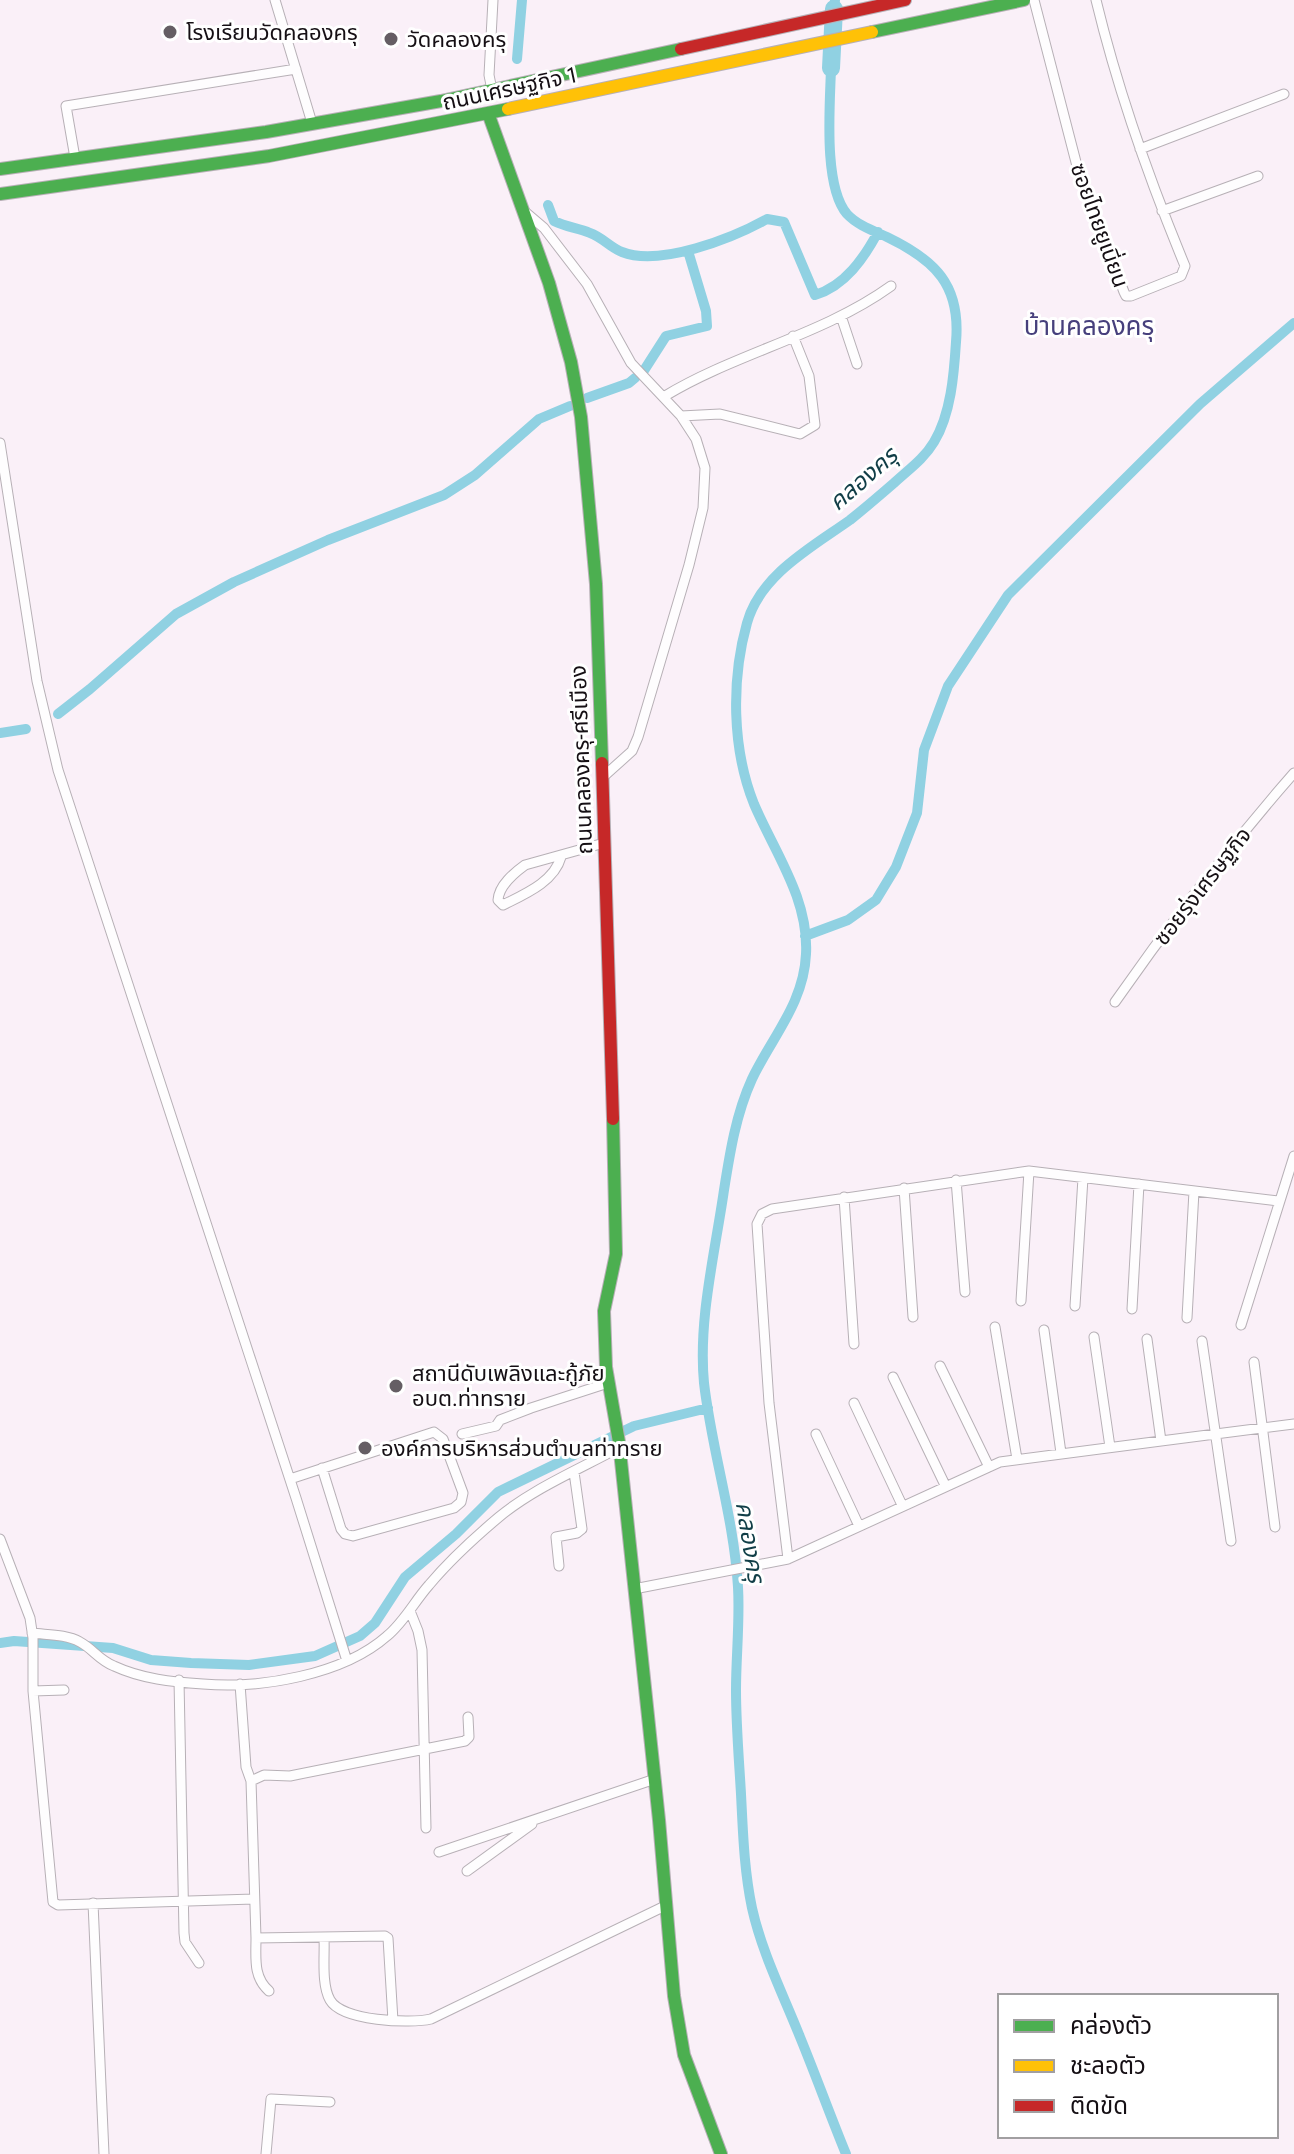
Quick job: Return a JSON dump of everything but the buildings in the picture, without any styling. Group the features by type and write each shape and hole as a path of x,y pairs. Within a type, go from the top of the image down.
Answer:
{"street":[{"path":"275,0 312,123"},
{"path":"492,90 489,75 493,0"},
{"name":"ถนนเศรษฐกิจ 1","path":"0,169 312,123 492,90 905,0"},
{"name":"ถนนเศรษฐกิจ 1","path":"0,191 269,156 1024,0"},
{"name":"ซอยไทยยูเนี่ยน","path":"1034,0 1077,166 1126,296 1181,276 1185,271 1114,73 1096,0"},
{"path":"75,158 66,106 296,69"},
{"path":"1140,149 1284,94"},
{"name":"ถนนคลองครุ-ศรีเมือง","path":"488,113 549,283 571,362 581,417 596,584 616,1239 616,1254 604,1311 608,1383 620,1445 674,1996 681,2043 721,2154"},
{"path":"28,165 20,169 13,179 19,186 31,189"},
{"path":"0,176 3,180 0,191"},
{"path":"1162,211 1258,176"},
{"path":"522,210 544,228 587,284 631,363 681,416 696,439 705,468 703,508 689,565 638,737 632,751 602,778"},
{"path":"665,396 698,376 841,316 891,286"},
{"path":"841,316 857,364"},
{"path":"681,416 720,414 800,434 809,431 815,425 809,376 793,336"},
{"path":"0,443 4,499 37,681 58,770 346,1658"},
{"name":"ซอยรุ่งเศรษฐกิจ","path":"1115,1002 1236,840 1294,773"},
{"path":"561,857 546,881 503,905 498,900 498,893 525,865 604,843"},
{"path":"1241,1325 1278,1201 1291,1176 1294,1156"},
{"path":"788,1559 769,1403 757,1224 762,1214 772,1209 844,1197 1029,1171 1278,1201"},
{"path":"1021,1301 1029,1171"},
{"path":"1075,1306 1083,1178"},
{"path":"956,1180 965,1292"},
{"path":"1132,1309 1139,1184"},
{"path":"904,1188 913,1317"},
{"path":"1187,1318 1194,1191"},
{"path":"844,1197 854,1344"},
{"path":"995,1327 1017,1459"},
{"path":"1044,1330 1061,1453"},
{"path":"1094,1337 1110,1447"},
{"path":"1147,1339 1161,1441"},
{"path":"1202,1341 1231,1541"},
{"path":"1254,1362 1275,1527"},
{"path":"940,1366 989,1467"},
{"path":"893,1377 945,1485"},
{"path":"462,1434 496,1426 500,1420 531,1408 608,1383"},
{"path":"854,1403 902,1505"},
{"path":"634,1589 788,1559 1000,1462 1294,1424"},
{"path":"290,1479 322,1468 434,1432 443,1439 463,1493 461,1502 454,1508 353,1536 341,1529 322,1468"},
{"path":"816,1434 859,1526"},
{"path":"32,1635 56,1635 81,1642 99,1660 154,1679 240,1684 317,1673 375,1646 390,1634 453,1558 501,1515 620,1445"},
{"path":"559,1566 556,1537 582,1529 574,1472"},
{"path":"0,1539 30,1618 33,1691 53,1902 58,1905 254,1899"},
{"path":"410,1611 422,1650 426,1828"},
{"path":"179,1680 182,1903 185,1942 199,1963"},
{"path":"240,1684 246,1767 251,1781 257,1973 259,1981 269,1991"},
{"path":"33,1691 64,1690"},
{"path":"251,1781 264,1775 290,1776 468,1740 468,1717"},
{"path":"439,1852 655,1779"},
{"path":"467,1871 538,1820"},
{"path":"93,1903 104,2154"},
{"path":"324,1938 330,1999 336,2007 393,2021 431,2019 667,1905"},
{"path":"256,1938 378,1935 388,1938 393,2021"},
{"path":"266,2154 271,2099 330,2102"}],"waterway":[{"path":"517,59 522,0"},
{"name":"คลองครุ","path":"834,9 835,0"},
{"path":"831,68 834,9"},
{"name":"คลองครุ","path":"831,68 831,165 839,201 856,221 919,255 941,277 954,305 954,367 944,419 926,454 856,515 775,576 763,590 747,623 736,691 741,761 754,804 796,895 802,914 806,954 800,988 752,1079 738,1119 708,1286 703,1359 708,1409 736,1561 739,1613 736,1716 749,1894 767,1957 846,2154"},
{"path":"548,205 554,221 594,235 622,252 638,256 656,256 696,248 767,219 784,222 815,295 844,278 860,261 878,232"},
{"path":"643,372 666,336 707,326 706,311 688,251"},
{"name":"คลองครุ","path":"805,936 848,920 876,900 896,867 917,813 924,750 948,686 1008,595 1200,404 1294,323"},
{"path":"587,398 635,378"},
{"path":"58,714 176,614 234,582 328,540 444,495 475,475 539,419 570,406"},
{"path":"0,733 26,729"},
{"path":"0,1643 14,1641 113,1648 151,1660 191,1663 249,1665 315,1656 360,1636 375,1623 405,1577 456,1534 498,1492 634,1426 708,1408"}],"traffic: fast":[{"path":"872,32 1024,0"},
{"path":"0,169 266,132 441,101 681,49"},
{"path":"0,194 269,156 508,109"},
{"path":"488,113 549,283 571,362 581,417 596,584 602,763"},
{"path":"613,1119 616,1254 604,1311 606,1367 619,1442 659,1820 674,1996 684,2055 721,2154"}],"traffic: slow":[{"path":"508,109 872,32"}],"traffic: jam":[{"path":"681,49 905,0"},
{"path":"602,763 613,1119"}],"place":[{"name":"โรงเรียนวัดคลองครุ","path":"170,32"},
{"name":"วัดคลองครุ","path":"391,39"},
{"name":"สถานีดับเพลิงและกู้ภัย อบต.ท่าทราย","path":"396,1386"},
{"name":"องค์การบริหารส่วนตำบลท่าทราย","path":"365,1448"}],"district":[{"name":"บ้านคลองครุ","path":"1089,326"}]}
